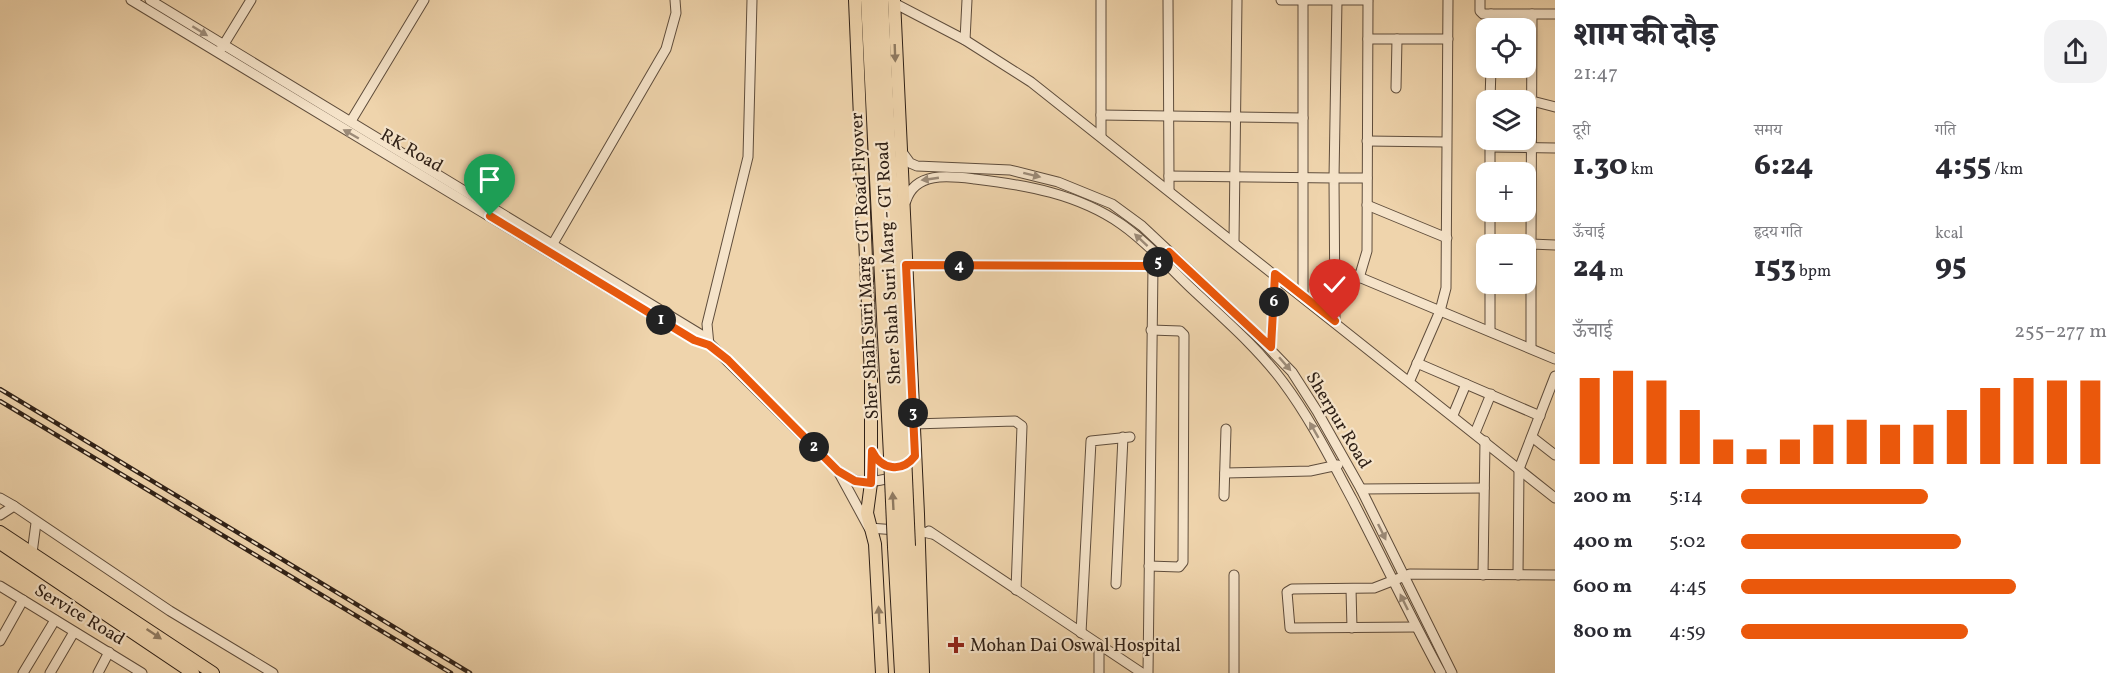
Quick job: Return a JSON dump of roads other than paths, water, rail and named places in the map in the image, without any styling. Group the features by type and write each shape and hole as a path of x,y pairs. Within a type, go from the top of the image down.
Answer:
{"highway":[{"name":"Sher Shah Suri Marg - GT Road Flyover","path":"868,0 903,456"},
{"name":"Sher Shah Suri Marg - GT Road Flyover","path":"889,1 903,456 902,673"},
{"name":"Sher Shah Suri Marg - GT Road Flyover","path":"902,546 914,673"}],"main road":[{"name":"Sher Shah Suri Marg - GT Road","path":"855,0 872,451 867,513 869,528 875,544 882,673"},
{"name":"Sher Shah Suri Marg - GT Road","path":"889,1 898,106 914,423 903,456 917,491 923,673"},
{"path":"872,451 879,462 892,468 905,465 903,456"},
{"path":"0,532 213,673"},
{"path":"0,543 193,673"}],"street":[{"name":"RK Road","path":"131,0 158,7"},
{"name":"RK Road","path":"150,0 221,49 700,334 838,471"},
{"path":"221,49 251,0"},
{"path":"351,121 424,0"},
{"path":"551,247 666,49 676,13 675,0"},
{"path":"709,345 707,324 748,157 752,0"},
{"path":"965,40 966,0"},
{"path":"1101,0 1101,136"},
{"path":"1168,0 1169,189"},
{"path":"1234,241 1237,0"},
{"path":"1281,0 1368,1 1367,251 1359,278"},
{"path":"1303,0 1303,296"},
{"path":"1335,321 1334,178 1337,0"},
{"path":"1410,380 1440,311 1446,288 1448,0"},
{"path":"1480,0 1481,13 1555,14"},
{"path":"889,1 965,40 1031,82 1410,380 1555,498"},
{"path":"1532,14 1532,90"},
{"path":"1368,39 1448,39"},
{"path":"1396,88 1397,39"},
{"name":"RK Road","path":"221,49 351,121 551,247"},
{"path":"1536,101 1555,107"},
{"path":"1101,115 1303,118"},
{"path":"1367,141 1446,142"},
{"name":"Sherpur Road","path":"900,146 904,158 917,166 974,166 1034,175 1085,193 1122,211 1271,347 1304,390 1346,461 1452,673"},
{"path":"1536,146 1555,148"},
{"path":"1531,234 1532,150"},
{"path":"974,166 974,179"},
{"path":"1169,176 1367,178"},
{"name":"Sherpur Road","path":"904,209 909,191 920,180 962,177 1025,185 1076,202 1120,223 1252,346 1296,401 1335,466 1441,673"},
{"path":"1367,205 1447,238"},
{"path":"1536,244 1555,245"},
{"path":"906,265 1153,266 1169,252"},
{"path":"1148,673 1153,266"},
{"path":"1335,267 1555,359"},
{"path":"1271,347 1275,274"},
{"path":"1490,294 1490,332"},
{"path":"1531,294 1531,348"},
{"path":"1149,566 1179,567 1184,562 1184,335 1180,331 1151,330"},
{"path":"1252,346 1261,338"},
{"path":"1417,363 1540,416"},
{"path":"1518,575 1519,469 1555,376"},
{"path":"1453,415 1466,384"},
{"path":"1475,433 1491,394"},
{"path":"914,423 1015,421 1022,426 1016,590"},
{"path":"1224,496 1226,429"},
{"path":"1081,633 1091,441 1127,437 1116,584"},
{"path":"1532,437 1555,455"},
{"path":"1483,575 1485,441"},
{"path":"1225,473 1310,471 1335,466 1346,461"},
{"path":"838,471 855,481 871,483 902,476 912,481 917,491"},
{"path":"838,471 869,528 918,530 932,534"},
{"path":"1354,504 1363,493 1484,488"},
{"path":"0,498 170,611 273,673"},
{"path":"0,515 14,506"},
{"path":"918,514 923,525 932,534 1142,673"},
{"path":"32,553 36,523"},
{"path":"1416,627 1290,628 1287,595 1292,589 1374,588 1410,574 1555,575"},
{"path":"1234,575 1234,673"},
{"path":"0,598 4,588"},
{"name":"Service Road","path":"4,588 142,673"},
{"path":"1351,589 1352,628"},
{"path":"0,641 23,600"},
{"path":"23,673 56,620"},
{"path":"50,673 74,632"},
{"path":"1099,645 1099,673"},
{"path":"98,673 109,652"}],"railway":[{"path":"0,389 470,673"},
{"path":"0,401 451,673"}],"place":[{"name":"Mohan Dai Oswal Hospital","path":"956,645"}]}
